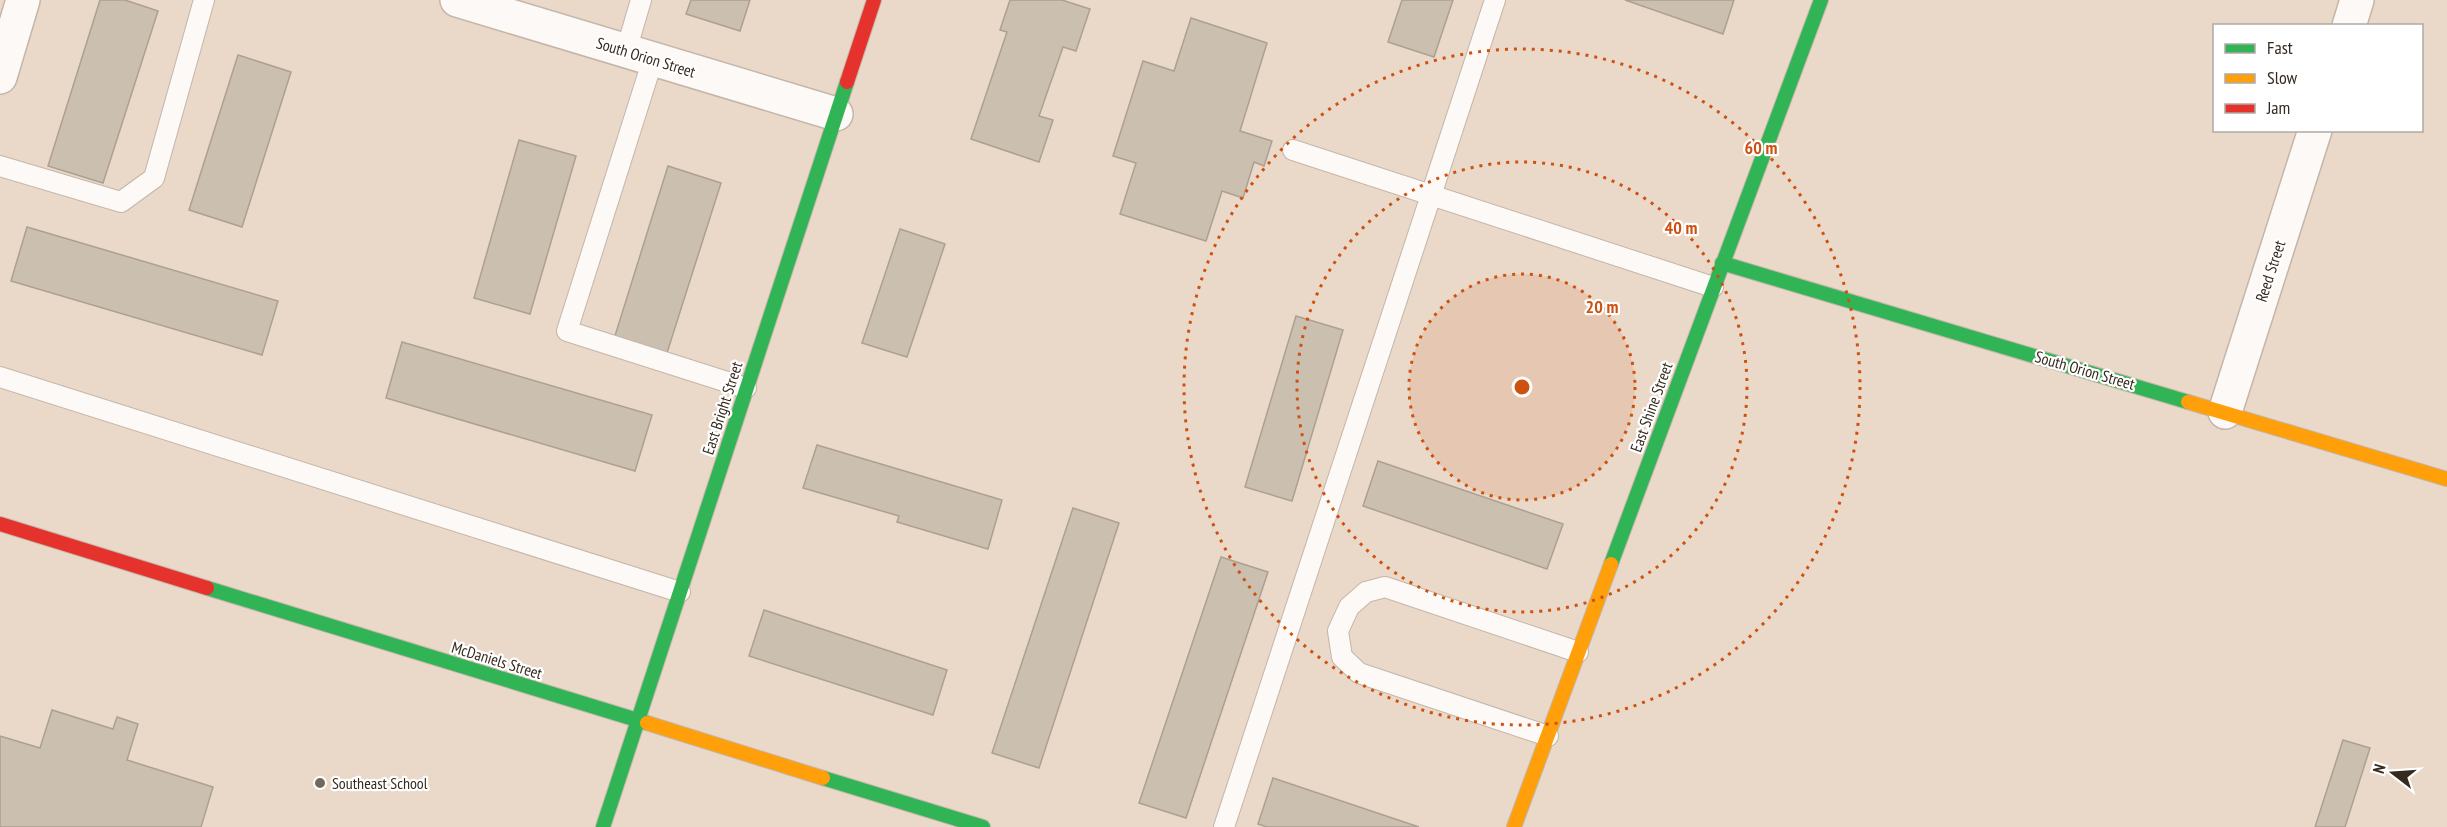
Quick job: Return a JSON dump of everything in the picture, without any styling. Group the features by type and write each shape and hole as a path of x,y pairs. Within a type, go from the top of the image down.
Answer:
{"street":[{"path":"0,77 23,0"},
{"name":"South Orion Street","path":"457,0 836,114"},
{"name":"East Bright Street","path":"603,827 874,0"},
{"name":"East Shine Street","path":"1515,827 1821,0"},
{"path":"2350,24 2357,0"},
{"name":"Reed Street","path":"2224,411 2314,132"},
{"name":"South Orion Street","path":"1722,263 2447,479"},
{"name":"McDaniels Street","path":"0,524 983,827"}],"lane":[{"path":"0,166 122,202 154,178 204,0"},
{"path":"641,0 640,55 567,332 746,388"},
{"path":"1224,827 1495,0"},
{"path":"1293,150 1713,287"},
{"path":"0,376 680,592"},
{"path":"1548,736 1359,673 1342,657 1338,632 1349,607 1366,592 1385,587 1578,652"}],"building":[{"path":"100,0 125,0 158,11 103,183 48,166"},
{"path":"691,0 750,0 740,31 686,14"},
{"path":"1010,0 1062,0 1090,9 1076,51 1063,47 1039,116 1053,120 1039,162 971,139 1007,32 1000,30"},
{"path":"1402,0 1453,0 1434,57 1388,42"},
{"path":"1625,0 1734,0 1723,34"},
{"path":"1191,18 1267,43 1240,131 1272,141 1264,166 1254,162 1243,198 1222,191 1206,241 1120,214 1136,163 1113,156 1143,61 1174,71"},
{"path":"238,55 291,72 242,227 189,210"},
{"path":"519,140 576,156 530,314 474,298"},
{"path":"668,166 721,183 666,356 614,339"},
{"path":"27,227 278,301 262,355 11,281"},
{"path":"900,229 945,244 907,357 862,343"},
{"path":"1296,316 1343,330 1292,501 1245,487"},
{"path":"402,342 652,415 635,471 386,398"},
{"path":"817,445 1002,500 988,549 897,522 899,516 803,488"},
{"path":"1378,461 1563,524 1547,569 1363,506"},
{"path":"1073,508 1119,523 1039,768 992,753"},
{"path":"1221,557 1268,572 1186,818 1139,803"},
{"path":"764,610 947,670 933,715 749,656"},
{"path":"52,710 113,729 117,717 138,724 127,760 213,787 201,827 0,827 0,736 40,748"},
{"path":"2343,740 2370,748 2345,827 2315,827"},
{"path":"1273,778 1419,827 1267,827 1258,824"}],"traffic: fast":[{"path":"1611,564 1821,0"},
{"path":"603,827 847,82"},
{"path":"1722,263 2188,402"},
{"path":"207,588 647,723"},
{"path":"823,778 983,827"}],"traffic: slow":[{"path":"2188,402 2447,479"},
{"path":"1514,827 1611,564"},
{"path":"647,723 823,778"}],"traffic: jam":[{"path":"847,82 874,0"},
{"path":"0,524 207,588"}],"place":[{"name":"Southeast School","path":"320,783"}]}
